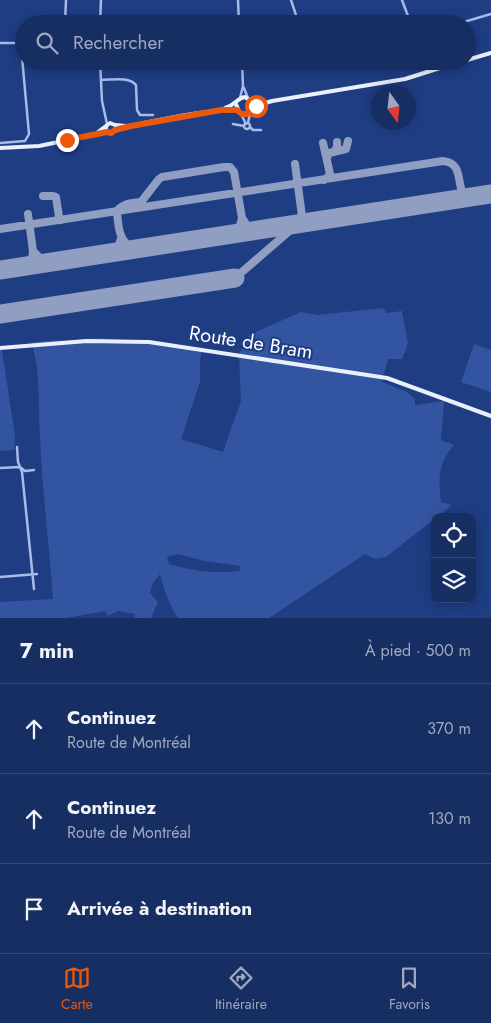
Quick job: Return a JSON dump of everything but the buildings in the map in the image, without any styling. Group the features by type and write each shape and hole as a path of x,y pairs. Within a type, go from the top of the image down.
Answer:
{"main road":[{"path":"476,57 491,53"},
{"path":"89,135 111,126 131,126 221,110 236,104 240,98 260,102 272,101 405,79 434,70"},
{"path":"250,99 253,108"},
{"path":"221,110 245,114 250,113 256,106 272,101"},
{"path":"236,104 239,112"},
{"path":"107,132 111,126"},
{"path":"0,148 39,146 89,135 111,133 111,126"},
{"name":"Route de Bram","path":"0,348 87,341 119,340 149,342 387,378 491,415"}],"street":[{"path":"65,15 66,0"},
{"path":"100,15 101,0"},
{"path":"238,0 239,15"},
{"path":"292,0 296,15"},
{"path":"402,0 408,15"},
{"path":"476,18 491,14"},
{"path":"0,43 15,43"},
{"path":"0,143 25,141 29,134 23,70"},
{"path":"101,70 102,101 111,126"},
{"path":"240,98 243,86 242,70"},
{"path":"102,80 130,79 136,85 137,110 140,115 153,115"},
{"path":"243,86 250,99"},
{"path":"239,112 247,129 250,127 253,130 262,130"},
{"path":"246,124 250,113"},
{"path":"233,124 246,124"},
{"path":"17,447 22,472 34,589"},
{"path":"0,468 20,467 25,471 34,470"},
{"path":"0,577 37,574"}],"shaded area":[{"path":"383,308 387,313 402,311 408,343 402,359 388,359 384,374 382,375 382,382 407,392 415,399 415,405 444,401 441,440 454,445 445,458 440,472 440,494 441,502 452,505 442,513 431,513 431,522 386,557 375,559 365,554 269,618 178,618 167,597 160,574 153,583 150,593 158,602 151,618 134,618 135,614 118,611 108,616 105,611 67,618 0,618 0,602 53,599 42,475 38,375 31,342 102,338 203,348 200,359 200,382 181,439 223,452 241,401 239,354 249,335 301,312 318,315","holes":["178,554 204,561 241,566 239,571 204,571 169,564 167,557"]},
{"path":"474,344 491,350 491,392 461,382"},
{"path":"0,350 2,350 15,436 14,450 0,451"}],"taxiway":[{"path":"327,158 329,153 346,149 348,141"},
{"path":"334,152 337,142"},
{"path":"323,143 330,174 324,180"},
{"path":"0,229 443,161 455,167 464,195 469,198"},
{"path":"235,278 301,221 302,216 295,164"},
{"path":"137,249 126,244 123,240 118,223 117,211 119,208 141,202 162,177 224,167 230,167 234,172 242,218 239,229 231,235"},
{"path":"43,196 56,197 61,220"},
{"path":"22,267 32,260 33,251 28,214"},
{"path":"242,218 248,227 258,230"},
{"path":"111,253 118,247 121,239"},
{"path":"33,251 42,260 52,262"}],"runway":[{"path":"0,270 491,194"},
{"path":"0,314 235,278"}],"route":[{"path":"67,140 107,132 111,133 115,130 131,126 221,110 237,110 242,114 247,114 256,106"}]}
